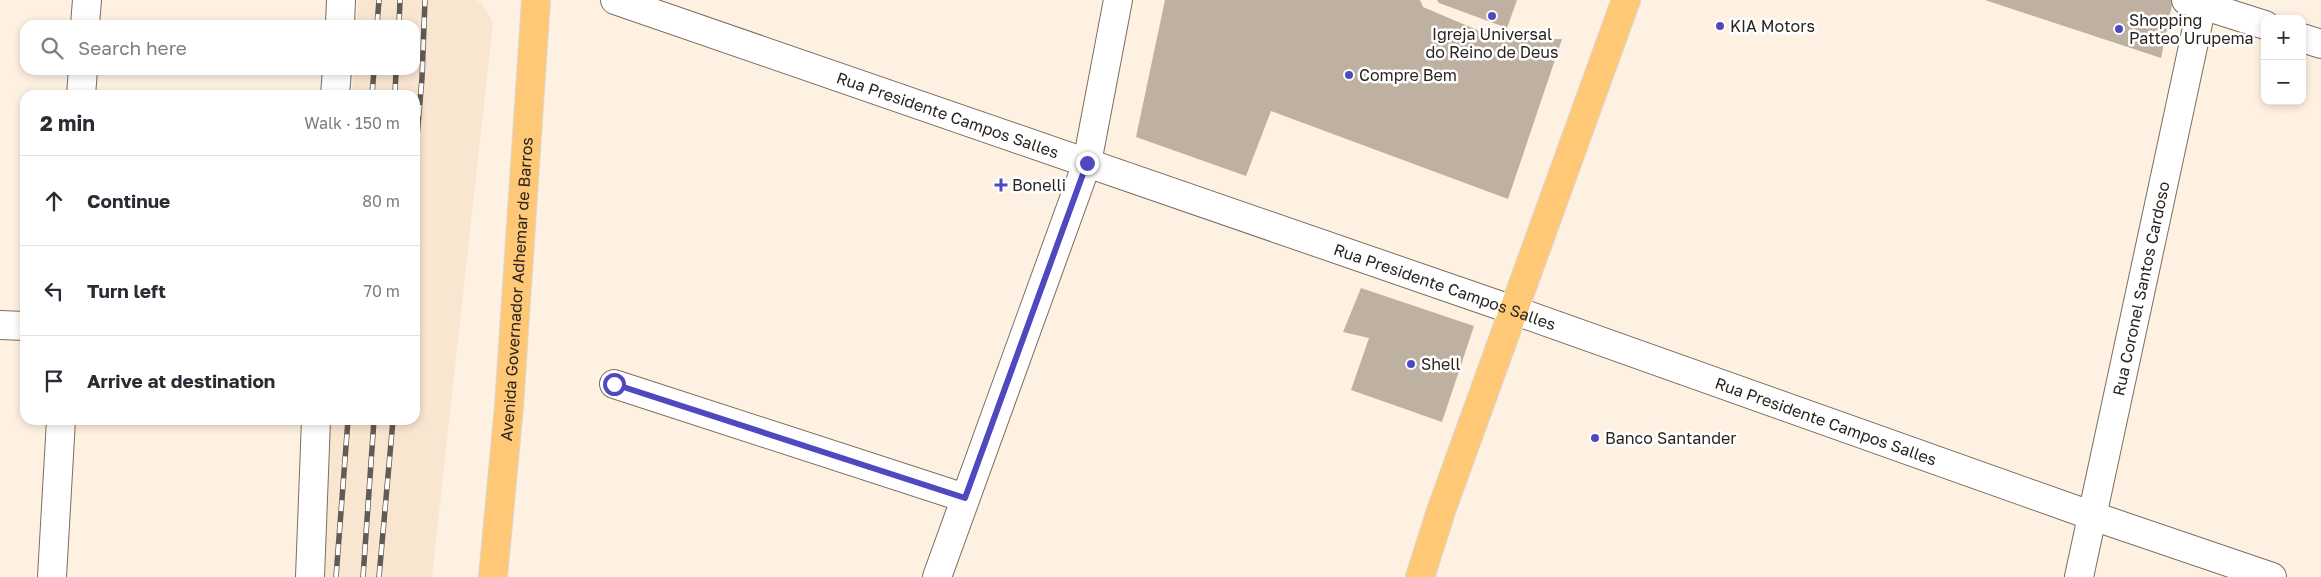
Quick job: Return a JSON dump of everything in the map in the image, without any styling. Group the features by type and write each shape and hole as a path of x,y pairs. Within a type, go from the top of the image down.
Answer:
{"main road":[{"name":"Avenida Governador Adhemar de Barros","path":"493,577 509,396 536,0"},
{"path":"1420,577 1442,508 1626,0"}],"street":[{"path":"86,20 87,0"},
{"path":"340,20 341,0"},
{"name":"Rua Presidente Campos Salles","path":"615,0 1513,310 2094,516 2272,577"},
{"path":"937,577 1087,163 1118,0"},
{"path":"2197,2 2261,24"},
{"name":"Rua Coronel Santos Cardoso","path":"2079,577 2094,516 2197,2"},
{"path":"2306,39 2321,44"},
{"path":"81,90 83,75"},
{"path":"335,90 337,75"},
{"path":"0,325 20,326"},
{"path":"614,384 965,498"},
{"path":"52,577 61,425"},
{"path":"310,577 316,425"}],"shaded area":[{"path":"358,0 476,0 482,3 493,23 432,577 321,577 331,425 420,425 420,90 352,90 353,75 420,75 420,20 356,20"}],"building":[{"name":"Compre Bem","path":"1165,0 1420,0 1423,7 1501,40 1562,39 1508,199 1271,111 1246,176 1136,137"},
{"name":"Igreja Universal do Reino de Deus","path":"1437,0 1517,0 1507,28 1439,3"},
{"name":"Shopping Patteo Urupema","path":"1985,0 2173,0 2161,58"},
{"name":"Shell","path":"1361,288 1474,326 1442,422 1351,390 1369,338 1343,332"}],"railway":[{"path":"377,20 379,0"},
{"path":"399,20 400,0"},
{"path":"420,101 425,0"},
{"path":"372,90 374,75"},
{"path":"395,90 396,75"},
{"path":"336,577 348,425"},
{"path":"363,577 374,425"},
{"path":"379,577 393,425"}],"place":[{"name":"Igreja Universal do Reino de Deus","path":"1492,16"},
{"name":"KIA Motors","path":"1720,26"},
{"name":"Shopping Patteo Urupema","path":"2119,29"},
{"name":"Compre Bem","path":"1349,75"},
{"name":"Bonelli","path":"1001,185"},
{"name":"Shell","path":"1411,364"},
{"name":"Banco Santander","path":"1595,438"}],"route":[{"path":"614,384 965,498 1087,163"}]}
